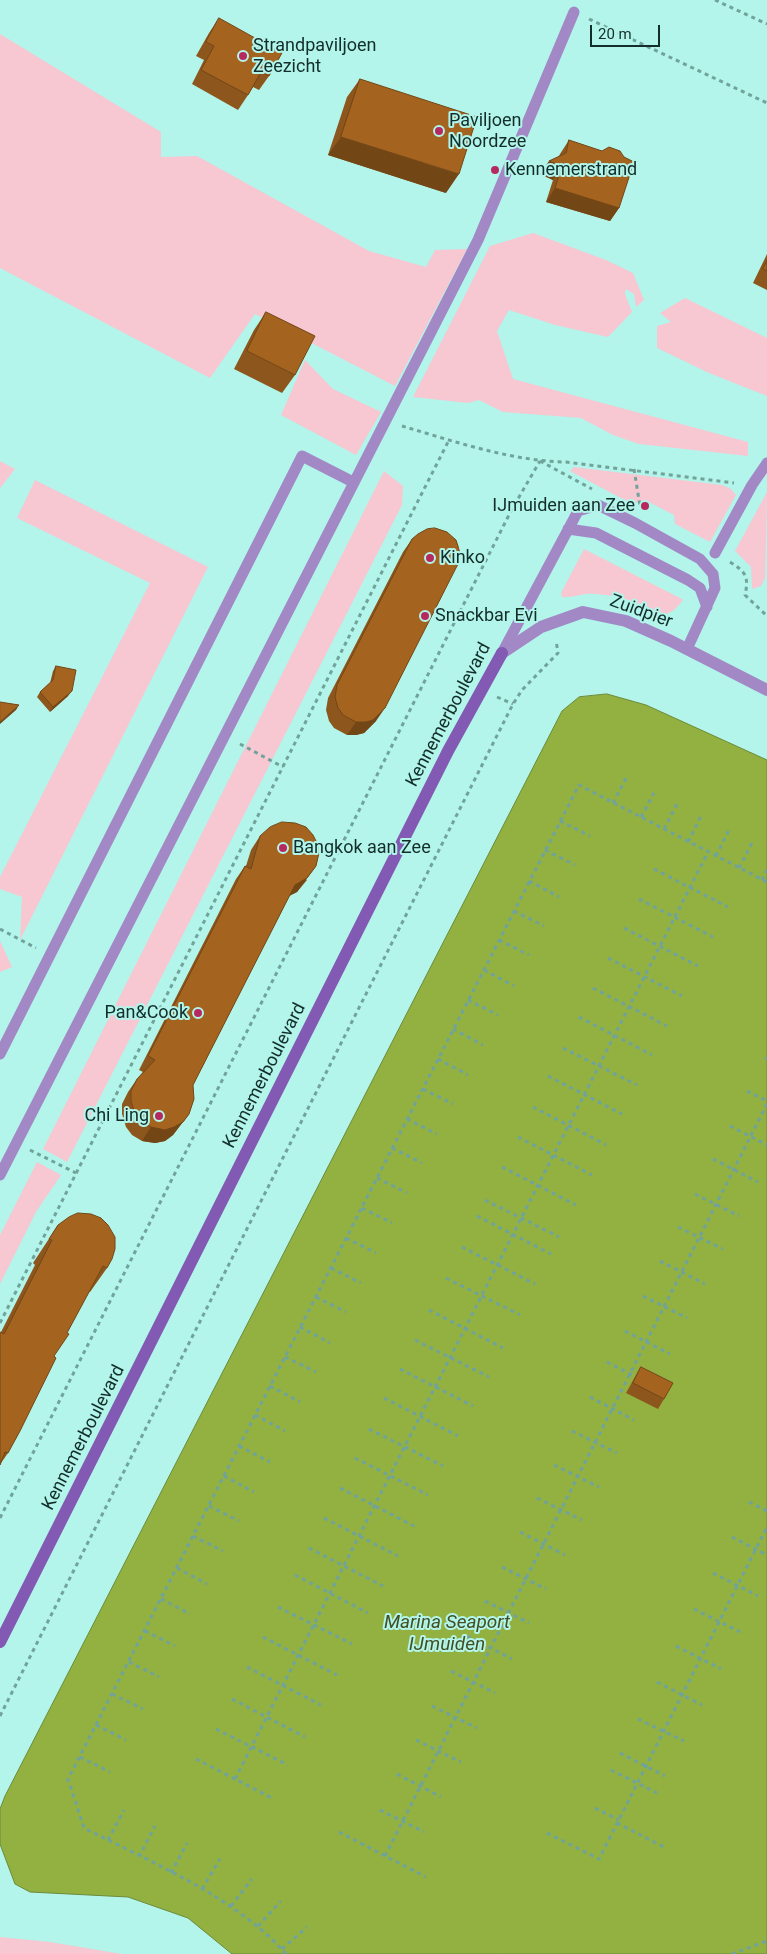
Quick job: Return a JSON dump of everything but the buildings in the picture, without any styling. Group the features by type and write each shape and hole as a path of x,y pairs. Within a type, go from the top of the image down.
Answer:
{"street":[{"name":"Zuidpier","path":"502,653 541,627 583,612 626,621 687,649 767,690"},
{"name":"Kennemerboulevard","path":"0,1642 448,751 502,653"}],"lane":[{"path":"0,1175 478,240 574,12"},
{"path":"0,1054 302,456 353,482"},
{"path":"715,553 752,485 767,463"},
{"name":"Kennemerboulevard","path":"502,653 578,511 598,505 700,559 713,574 715,588 687,649"},
{"path":"568,529 596,534 688,580 700,588 707,607"}],"path":[{"path":"715,0 767,24"},
{"path":"574,12 767,103"},
{"path":"386,421 449,440 540,461 634,469 752,485"},
{"path":"0,1322 449,440"},
{"path":"0,1518 512,509 540,461"},
{"path":"634,469 642,515"},
{"path":"715,553 736,565 745,574 747,583 745,595 767,616"},
{"path":"0,1716 513,704 522,690 558,653 554,622"},
{"path":"498,697 513,704"},
{"path":"251,750 283,767"},
{"path":"614,803 626,778"},
{"path":"286,1954 258,1926 231,1906 84,1828 68,1779 579,785 767,882"},
{"path":"641,817 654,793"},
{"path":"664,830 677,804"},
{"path":"688,842 701,816"},
{"path":"560,821 590,836"},
{"path":"716,856 729,830"},
{"path":"739,868 752,843"},
{"path":"545,850 575,866"},
{"path":"235,1779 708,852"},
{"path":"654,869 728,907"},
{"path":"762,880 767,870"},
{"path":"529,881 559,897"},
{"path":"639,899 713,936"},
{"path":"514,911 544,926"},
{"path":"624,928 698,966"},
{"path":"0,929 50,955"},
{"path":"499,940 529,955"},
{"path":"608,958 682,996"},
{"path":"484,970 514,986"},
{"path":"593,988 666,1026"},
{"path":"468,1000 498,1015"},
{"path":"579,1017 652,1055"},
{"path":"454,1029 483,1045"},
{"path":"563,1048 637,1085"},
{"path":"438,1059 468,1074"},
{"path":"548,1076 622,1114"},
{"path":"423,1088 453,1104"},
{"path":"385,1856 767,1102 747,1090"},
{"path":"533,1107 606,1145"},
{"path":"407,1119 437,1134"},
{"path":"730,1126 767,1144"},
{"path":"518,1137 592,1175"},
{"path":"392,1148 422,1163"},
{"path":"43,1156 76,1173"},
{"path":"713,1159 758,1182"},
{"path":"502,1167 576,1205"},
{"path":"377,1178 408,1193"},
{"path":"695,1194 739,1216"},
{"path":"485,1200 559,1238"},
{"path":"362,1208 392,1223"},
{"path":"477,1216 551,1254"},
{"path":"678,1227 723,1249"},
{"path":"346,1238 376,1253"},
{"path":"462,1247 535,1284"},
{"path":"660,1261 705,1284"},
{"path":"331,1268 361,1283"},
{"path":"446,1278 520,1315"},
{"path":"643,1296 687,1318"},
{"path":"316,1297 346,1312"},
{"path":"429,1310 503,1348"},
{"path":"300,1327 330,1343"},
{"path":"626,1331 670,1354"},
{"path":"415,1340 489,1377"},
{"path":"285,1357 316,1372"},
{"path":"607,1362 644,1381"},
{"path":"400,1368 473,1406"},
{"path":"270,1386 300,1402"},
{"path":"590,1397 634,1420"},
{"path":"384,1398 458,1436"},
{"path":"255,1415 285,1431"},
{"path":"369,1429 443,1466"},
{"path":"572,1430 617,1453"},
{"path":"239,1446 270,1462"},
{"path":"355,1458 428,1495"},
{"path":"554,1465 599,1487"},
{"path":"224,1476 254,1492"},
{"path":"340,1488 414,1526"},
{"path":"537,1498 582,1520"},
{"path":"749,1502 767,1511"},
{"path":"209,1506 239,1521"},
{"path":"324,1518 398,1556"},
{"path":"547,1833 598,1859 767,1527"},
{"path":"520,1532 565,1555"},
{"path":"194,1536 223,1552"},
{"path":"732,1537 767,1555"},
{"path":"309,1548 383,1586"},
{"path":"502,1567 546,1589"},
{"path":"177,1568 207,1584"},
{"path":"713,1573 758,1596"},
{"path":"295,1575 368,1613"},
{"path":"161,1599 190,1614"},
{"path":"485,1601 529,1623"},
{"path":"278,1607 352,1644"},
{"path":"694,1609 740,1632"},
{"path":"145,1631 175,1646"},
{"path":"467,1636 512,1658"},
{"path":"263,1637 337,1675"},
{"path":"676,1646 721,1669"},
{"path":"129,1662 158,1677"},
{"path":"247,1667 321,1705"},
{"path":"451,1671 495,1693"},
{"path":"657,1682 702,1705"},
{"path":"112,1694 143,1709"},
{"path":"232,1699 305,1737"},
{"path":"432,1706 477,1728"},
{"path":"638,1718 684,1741"},
{"path":"96,1725 126,1740"},
{"path":"216,1729 288,1766"},
{"path":"416,1740 461,1762"},
{"path":"620,1753 665,1776"},
{"path":"80,1756 110,1772"},
{"path":"196,1760 272,1798"},
{"path":"611,1770 656,1793"},
{"path":"397,1774 441,1796"},
{"path":"594,1808 664,1847"},
{"path":"108,1840 124,1810"},
{"path":"380,1810 424,1832"},
{"path":"140,1857 155,1826"},
{"path":"339,1832 426,1877"},
{"path":"171,1873 187,1843"},
{"path":"202,1889 220,1859"},
{"path":"231,1906 252,1879"},
{"path":"258,1926 281,1901"},
{"path":"282,1949 307,1927"},
{"path":"732,1954 767,1941"}],"shaded area":[{"path":"0,34 161,132 161,157 197,156 369,251 426,267 435,250 467,249 395,386 255,314 210,378 0,268"},
{"path":"533,233 606,260 633,273 644,300 636,307 634,294 626,289 625,294 632,312 608,337 555,325 509,310 497,331 513,379 748,442 748,456 639,444 613,435 581,418 503,412 479,400 468,403 413,397 490,246"},
{"path":"685,298 767,338 767,396 709,373 657,348 657,326 671,322 660,313"},
{"path":"305,360 333,389 381,412 356,455 281,415"},
{"path":"0,461 15,469 0,488"},
{"path":"574,467 722,485 731,489 736,495 710,542 675,524 674,515 645,500 632,504 570,471"},
{"path":"384,471 403,486 402,505 67,1162 43,1149"},
{"path":"35,480 208,567 20,940 22,897 0,889 0,877 150,583 17,518"},
{"path":"767,492 765,578 761,586 752,589 751,567 735,551"},
{"path":"584,549 683,600 673,611 665,614 629,600 605,595 586,594 562,597 561,593"},
{"path":"0,941 12,967 0,972"},
{"path":"37,1162 61,1175 36,1212 0,1284 0,1235"},
{"path":"0,1937 50,1942 122,1954 0,1954"}],"water":[{"name":"Marina Seaport IJmuiden","path":"607,694 646,705 767,760 767,1954 232,1954 188,1918 128,1897 30,1892 15,1884 0,1844 0,1809 5,1796 562,711 579,697"}],"place":[{"name":"Strandpaviljoen Zeezicht","path":"243,56"},
{"name":"Paviljoen Noordzee","path":"439,131"},
{"name":"Kennemerstrand","path":"495,170"},
{"name":"IJmuiden aan Zee","path":"645,506"},
{"name":"Kinko","path":"430,558"},
{"name":"Snackbar Evi","path":"425,616"},
{"name":"Bangkok aan Zee","path":"283,848"},
{"name":"Pan&Cook","path":"198,1013"},
{"name":"Chi Ling","path":"159,1116"}]}
